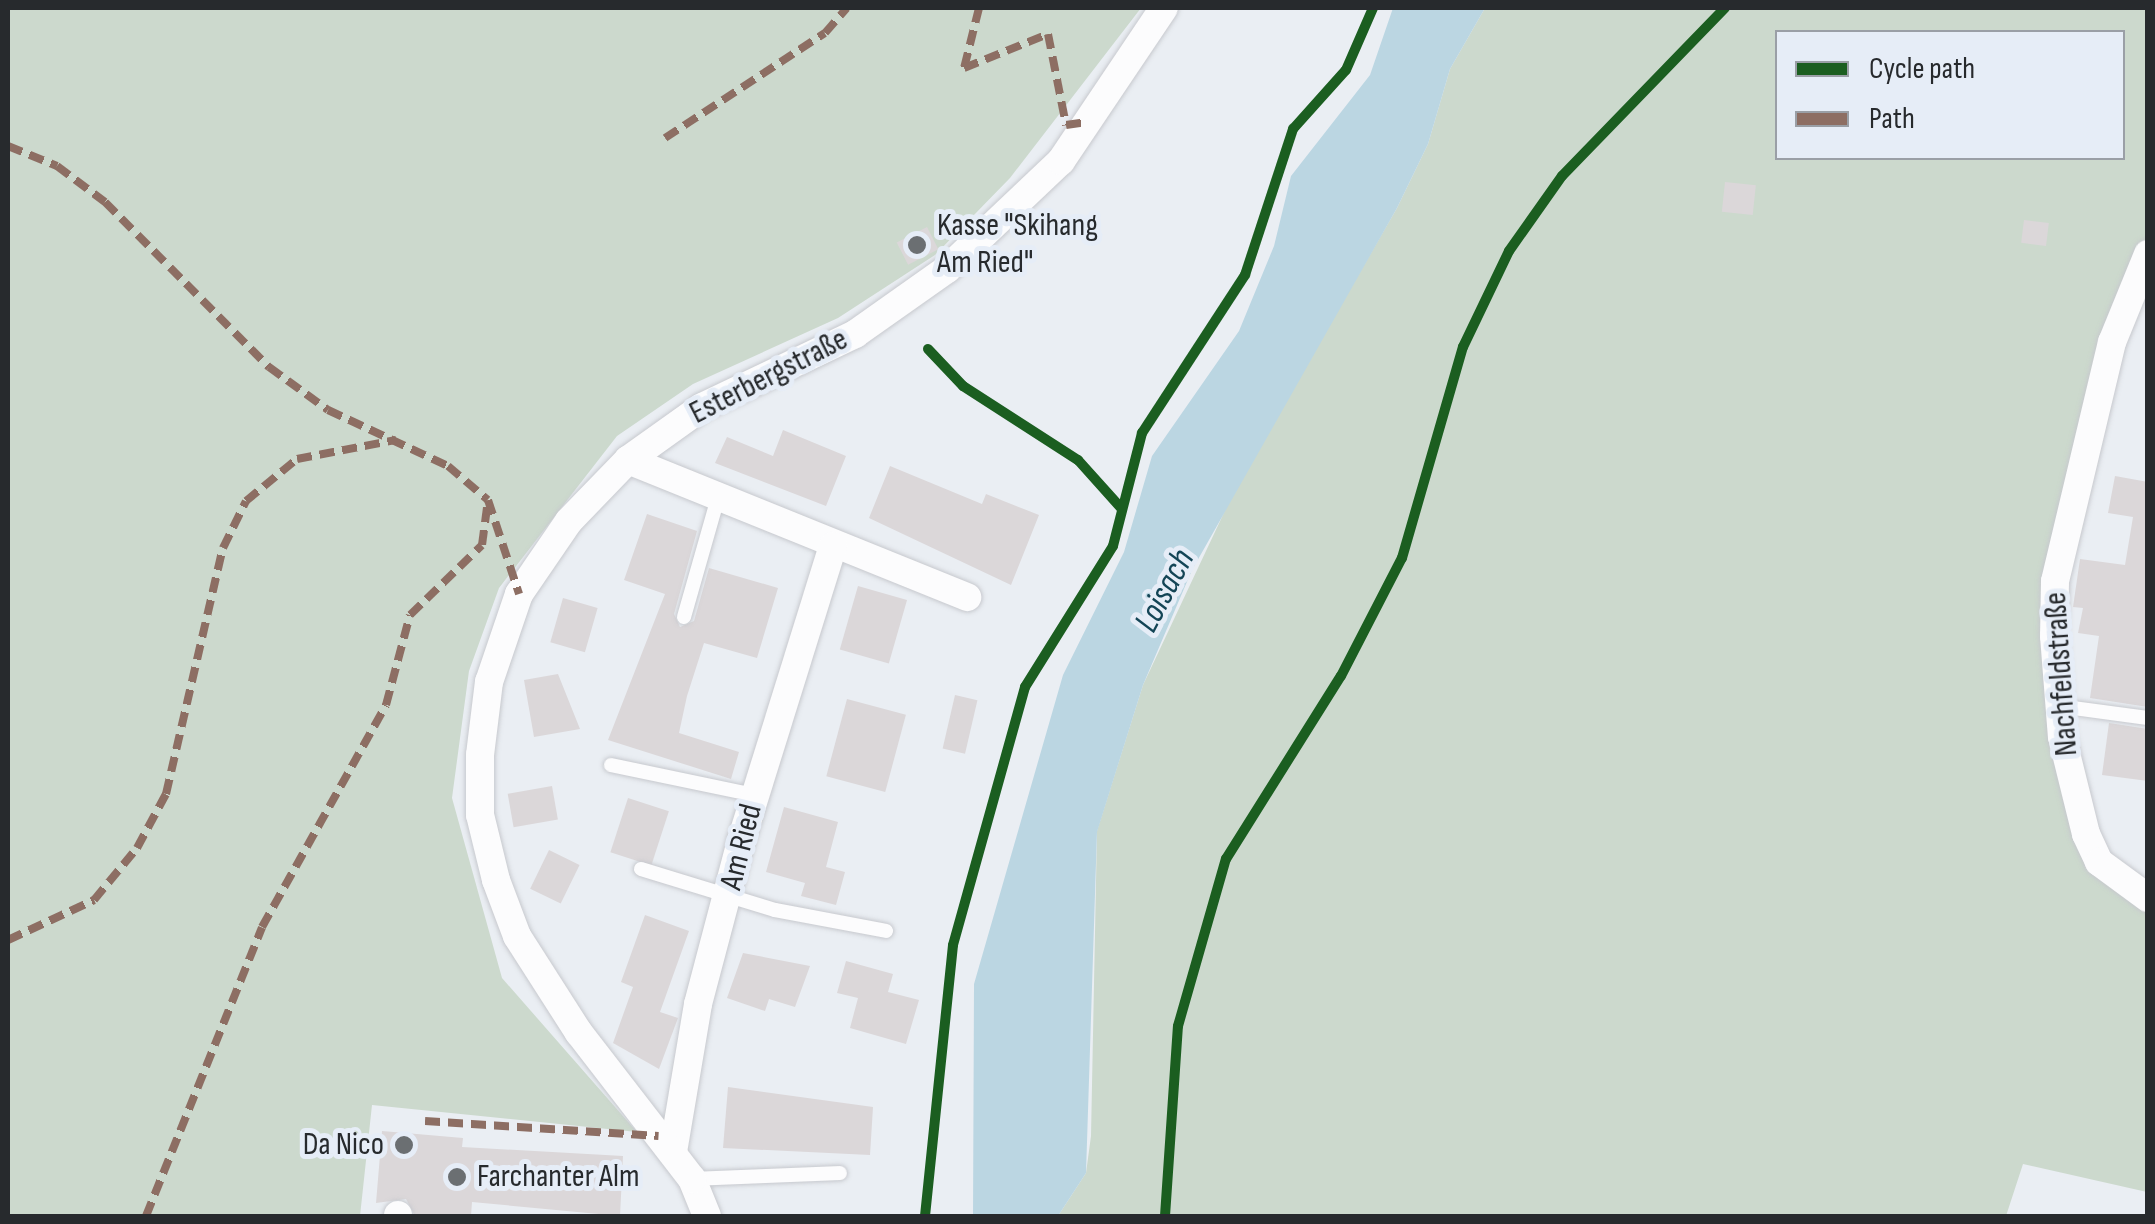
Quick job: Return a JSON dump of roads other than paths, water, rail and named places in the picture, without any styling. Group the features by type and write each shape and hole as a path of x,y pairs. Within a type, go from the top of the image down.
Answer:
{"street":[{"name":"Esterbergstraße","path":"707,1216 692,1179 579,1033 517,936 480,815 490,682 519,594 569,521 628,460 702,407 855,334 947,270 1061,161 1164,8"},
{"name":"Nachfeldstraße","path":"2148,254 2112,342 2055,582 2059,706 2086,834 2099,862 2148,898"},
{"path":"628,460 967,597"},
{"name":"Am Ried","path":"673,1152 698,1004 755,795 833,546"}],"lane":[{"path":"684,617 718,498"},
{"path":"2059,706 2148,718"},
{"path":"611,765 755,795"},
{"path":"641,869 730,898 886,931"},
{"path":"692,1179 840,1173"}],"water":[{"name":"Loisach","path":"1393,8 1485,8 1450,69 1428,144 1397,208 1192,570 1143,685 1097,832 1086,1173 1058,1216 973,1216 974,984 1063,675 1124,552 1152,456 1239,331 1274,246 1291,176 1370,75"}],"place":[{"name":"Kasse \"Skihang Am Ried\"","path":"917,245"},
{"name":"Da Nico","path":"404,1145"},
{"name":"Farchanter Alm","path":"457,1177"}]}
